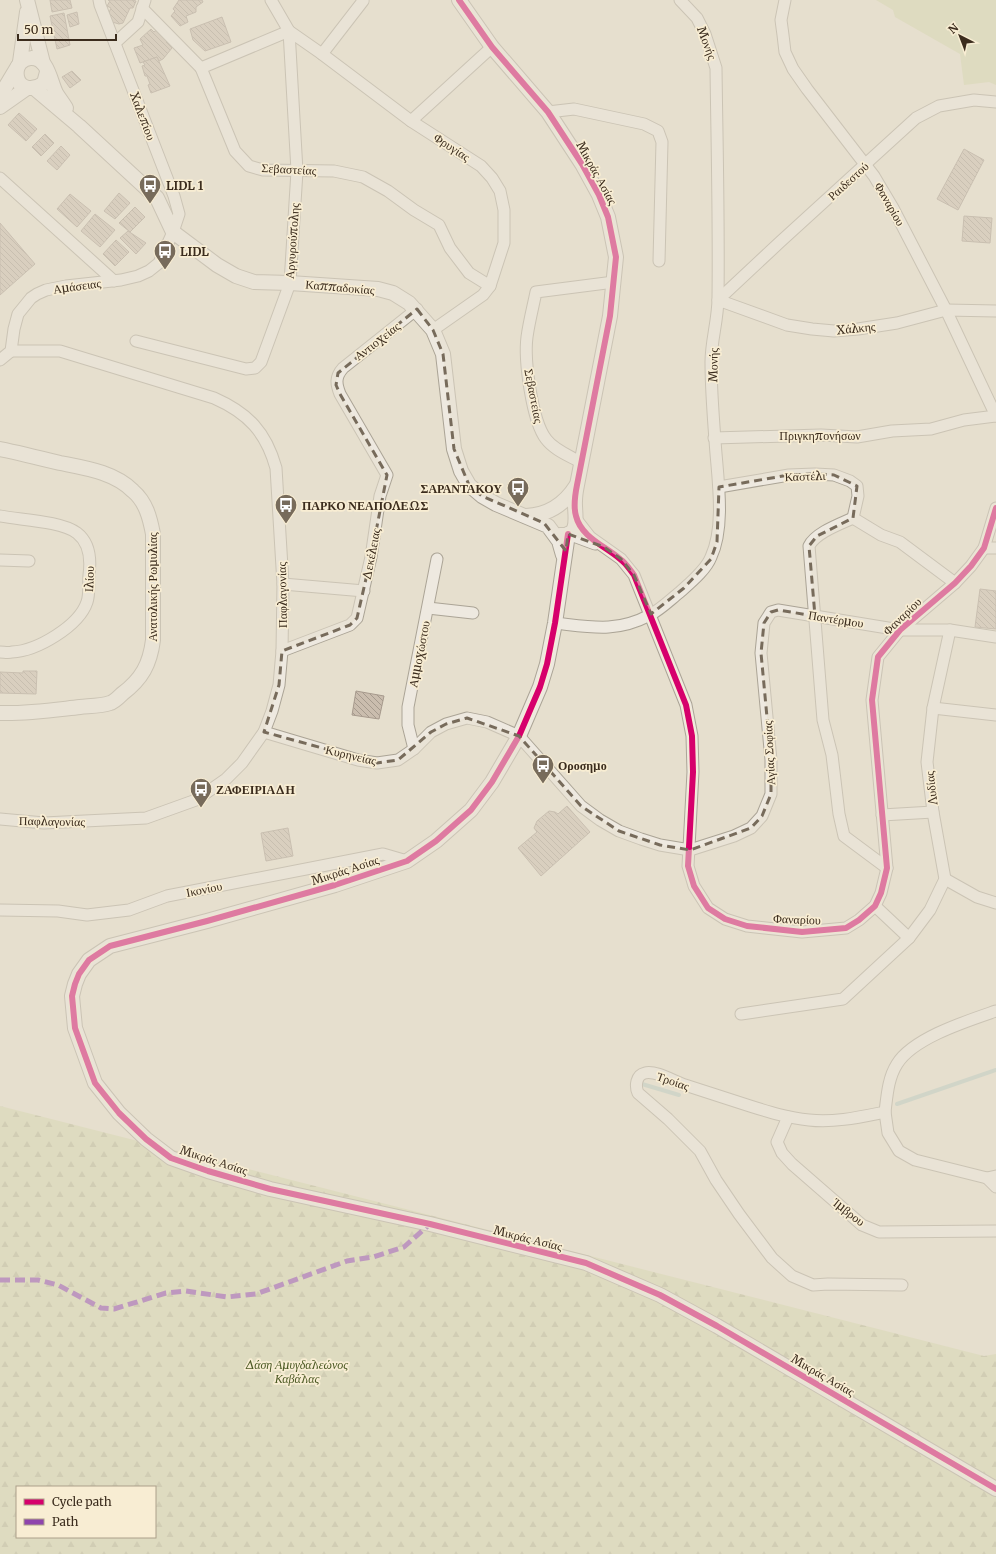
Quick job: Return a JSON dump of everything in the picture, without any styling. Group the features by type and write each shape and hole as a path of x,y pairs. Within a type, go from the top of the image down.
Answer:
{"street":[{"name":"Χαλεπίου","path":"99,0 174,196 179,214 174,232"},
{"name":"Φρυγίας","path":"271,0 288,31 322,54 411,120 481,166 492,178 500,191 504,210 504,243 490,286 483,295 434,330"},
{"path":"322,54 362,0"},
{"name":"Μικράς Ασίας","path":"459,0 492,47 548,112 582,164 599,195 608,217 616,257 614,282 610,316 574,500 576,516"},
{"name":"Μονής","path":"555,623 593,628 611,628 626,625 651,614 684,588 711,559 718,536 718,487 714,438 711,360 718,300 716,68 711,50 697,18 680,0"},
{"name":"Φαναρίου","path":"785,0 781,20 785,52 793,69 874,176 893,208 946,310 996,416"},
{"path":"27,3 19,64 16,70 18,81 30,88 79,126"},
{"path":"27,3 45,68 56,94 79,126"},
{"path":"115,43 138,22 144,4 201,68 288,31"},
{"name":"Αργυρούπολης","path":"136,341 246,369 255,368 261,362 290,283 297,171 288,31"},
{"path":"411,120 492,47"},
{"path":"0,96 19,64 29,58 39,60 45,68 44,83 30,88 0,107"},
{"name":"Σεβαστείας","path":"201,68 234,151 249,166 262,170 334,171 363,176 388,190 414,210 439,225 450,248 469,273 490,286"},
{"name":"Ραιδεστού","path":"718,300 916,118 939,106 974,100 996,102"},
{"path":"548,112 574,110 644,124 658,131 662,142 659,261"},
{"name":"Καππαδοκίας","path":"79,126 157,198 174,232 217,265 236,276 254,282 378,289 393,293 409,302 417,309 434,330 443,354 454,449 461,471 469,485 482,496 557,531"},
{"path":"0,178 114,281"},
{"name":"Αμάσειας","path":"10,351 18,314 31,298 46,290 114,281 138,276 159,263 174,232"},
{"name":"Σεβαστείας","path":"582,463 559,450 546,440 538,424 528,376 526,339 536,292 614,282"},
{"name":"Χάλκης","path":"718,300 787,325 834,331 897,323 946,310 996,311"},
{"name":"Αντιοχείας","path":"338,373 417,309"},
{"path":"0,360 10,351"},
{"name":"Παφλαγονίας","path":"0,819 44,823 146,818 196,800 226,779 242,763 264,732 272,711 279,685 282,651 283,584 276,468 272,453 257,426 243,414 214,398 60,351 10,351"},
{"name":"Δεκέλειας","path":"282,651 350,625 357,618 371,557 380,496 387,474 340,394 336,385 338,373"},
{"name":"Πριγκηπονήσων","path":"714,438 821,435 857,437 892,431 931,429 964,420 996,416"},
{"name":"Ανατολικής Ρωμυλίας","path":"0,449 93,471 120,481 133,490 140,499 151,519 153,534 153,640 151,655 143,673 138,680 111,703 50,711 13,714 0,713"},
{"name":"Καστέλι","path":"718,487 789,475 834,475 850,480 857,486 858,496 853,518"},
{"path":"577,485 571,494 555,508 548,517 557,531 604,547"},
{"path":"521,515 544,514 555,508 568,507 590,537 604,547"},
{"name":"Φαναρίου","path":"604,547 621,559 634,575 651,614 686,705 692,736 693,772 688,866 694,886 708,908 725,919 747,926 802,932 846,928 859,920 875,906 881,893 887,868 872,700 878,657 900,630 955,583 971,566 984,548 996,508"},
{"name":"Ιλίου","path":"0,516 60,526 76,532 83,539 88,549 90,566 88,580 90,594 84,611 72,624 50,639 30,648 13,652 0,652"},
{"path":"557,531 574,528 576,516"},
{"path":"887,868 844,836 839,814 832,755 823,720 809,546 811,541 817,536 853,518 882,535 900,542 955,583"},
{"name":"Μικράς Ασίας","path":"557,531 564,566 547,664 540,687 519,736 492,782 471,810 436,842 407,861 335,885 207,922 110,946 89,960 74,984 72,996 75,1028 95,1083 119,1113 146,1139 171,1158 208,1171 270,1189 430,1224 586,1263 660,1295 717,1326 996,1489"},
{"path":"984,548 996,548"},
{"name":"Αμμοχώστου","path":"414,749 408,725 408,707 437,559"},
{"path":"0,560 30,561"},
{"path":"283,584 364,591"},
{"path":"428,608 473,614"},
{"name":"Παντέρμου","path":"771,612 778,610 900,630 950,630 996,638"},
{"name":"Αγίας Σοφίας","path":"519,736 581,806 600,820 620,831 660,845 690,850 734,836 751,828 762,816 771,794 771,760 761,653 764,623 771,612"},
{"name":"Λυδίας","path":"945,879 933,812 927,762 933,708 950,630"},
{"path":"933,708 996,715"},
{"name":"Κυρηνείας","path":"264,732 358,760 378,763 398,760 414,749 431,732 446,724 468,718 487,722 519,736"},
{"path":"882,816 933,812"},
{"name":"Ικονίου","path":"0,910 58,911 87,915 129,910 167,896 382,854 407,861"},
{"path":"741,1014 843,999 909,938 930,910 945,879 977,897 996,903"},
{"path":"875,906 909,938"},
{"path":"996,1011 932,1036 904,1054 896,1065 890,1079 885,1112 888,1133 899,1151 915,1160 992,1177 996,1187"},
{"name":"Τροίας","path":"885,1112 825,1121 788,1117 683,1085 658,1074 645,1072 637,1080 636,1088 638,1093 668,1119 700,1151 716,1180 739,1214 772,1258 792,1276 812,1285 902,1285"},
{"name":"Ίμβρου","path":"788,1117 777,1142 782,1153 792,1164 862,1225 879,1232 996,1231"}],"highlighted area":[{"path":"417,309 433,330 443,354 454,449 469,485 482,496 544,523 566,551 568,534 604,547 621,559 634,575 651,614 684,588 711,559 717,542 719,487 789,475 815,474 834,475 857,486 853,518 817,536 809,546 815,616 778,610 771,612 764,623 761,653 771,760 771,794 762,816 751,828 690,850 660,845 619,831 581,806 519,736 467,718 446,724 431,732 398,760 377,763 264,732 279,685 282,651 350,625 357,618 371,557 387,475 340,394 336,385 338,373"}],"green space":[{"path":"876,0 996,0 996,85 989,82 964,85 960,54 895,17 893,10"},
{"name":"Δάση Αμυγδαλεώνος Καβάλας","path":"0,1106 984,1356 996,1354 996,1554 0,1554"}],"building":[{"path":"50,0 70,0 72,8 52,12"},
{"path":"108,0 136,1 133,8 130,8 123,23 119,24 112,22 108,15 111,8 107,6 110,1"},
{"path":"179,0 202,0 203,2 196,7 196,12 186,16 188,22 180,26 171,16 175,11 173,9"},
{"path":"77,12 79,24 70,27 67,15"},
{"path":"64,13 70,45 57,49 50,16"},
{"path":"222,17 231,42 205,51 193,40 190,29"},
{"path":"159,28 170,38 166,42 172,48 163,59 159,61 157,57 140,63 134,48 143,45 140,39 151,29 154,32"},
{"path":"157,57 170,86 151,93 148,85 150,84 147,76 145,76 142,66 145,65 143,62"},
{"path":"72,71 81,80 70,88 62,77"},
{"path":"19,113 37,129 26,141 8,125"},
{"path":"45,134 54,143 41,156 32,147"},
{"path":"61,146 70,155 57,170 47,161"},
{"path":"964,149 984,160 958,210 937,199"},
{"path":"119,193 130,203 115,219 104,211"},
{"path":"70,194 91,211 77,227 57,209"},
{"path":"135,207 145,217 130,232 119,223"},
{"path":"95,214 115,230 100,247 81,231"},
{"path":"964,216 992,218 990,243 962,241"},
{"path":"0,223 35,264 0,295"},
{"path":"128,231 146,243 136,254 120,238"},
{"path":"116,240 129,252 115,266 103,254"},
{"path":"980,589 996,591 996,629 975,627"},
{"path":"23,671 37,671 36,694 0,693 0,672 23,673"},
{"path":"356,691 384,696 379,719 352,715"},
{"path":"567,806 590,832 541,876 518,848 537,832 534,828 537,821 549,811 558,814"},
{"path":"288,828 293,856 266,861 261,833"}],"waterway":[{"path":"897,1104 996,1070"},
{"path":"642,1084 679,1095"}],"marked path":[{"path":"0,1280 38,1280 58,1285 101,1308 114,1309 166,1293 186,1291 227,1297 256,1294 347,1261 373,1257 404,1247 430,1224"}],"cycle path":[{"path":"459,0 492,47 548,112 582,164 599,195 608,217 616,257 610,316 576,489 575,512 583,530 622,561 634,575 686,705 692,736 693,772 688,866 694,886 708,908 725,919 747,926 802,932 846,928 859,920 875,906 881,893 887,868 872,700 878,657 900,630 955,583 971,566 984,548 996,508"},
{"path":"568,534 555,623 547,664 540,687 519,736 492,782 471,810 436,841 407,861 335,885 207,921 110,946 89,960 79,974 72,996 75,1028 95,1083 119,1113 146,1139 171,1158 208,1171 270,1189 430,1224 586,1263 660,1295 717,1326 996,1489"}],"place":[{"name":"LIDL 1","path":"150,204"},
{"name":"LIDL","path":"165,270"},
{"name":"ΣΑΡΑΝΤΑΚΟΥ","path":"518,508"},
{"name":"ΠΑΡΚΟ ΝΕΑΠΟΛΕΩΣ","path":"286,524"},
{"name":"Οροσημο","path":"543,784"},
{"name":"ΖΑΦΕΙΡΙΑΔΗ","path":"201,808"}]}
